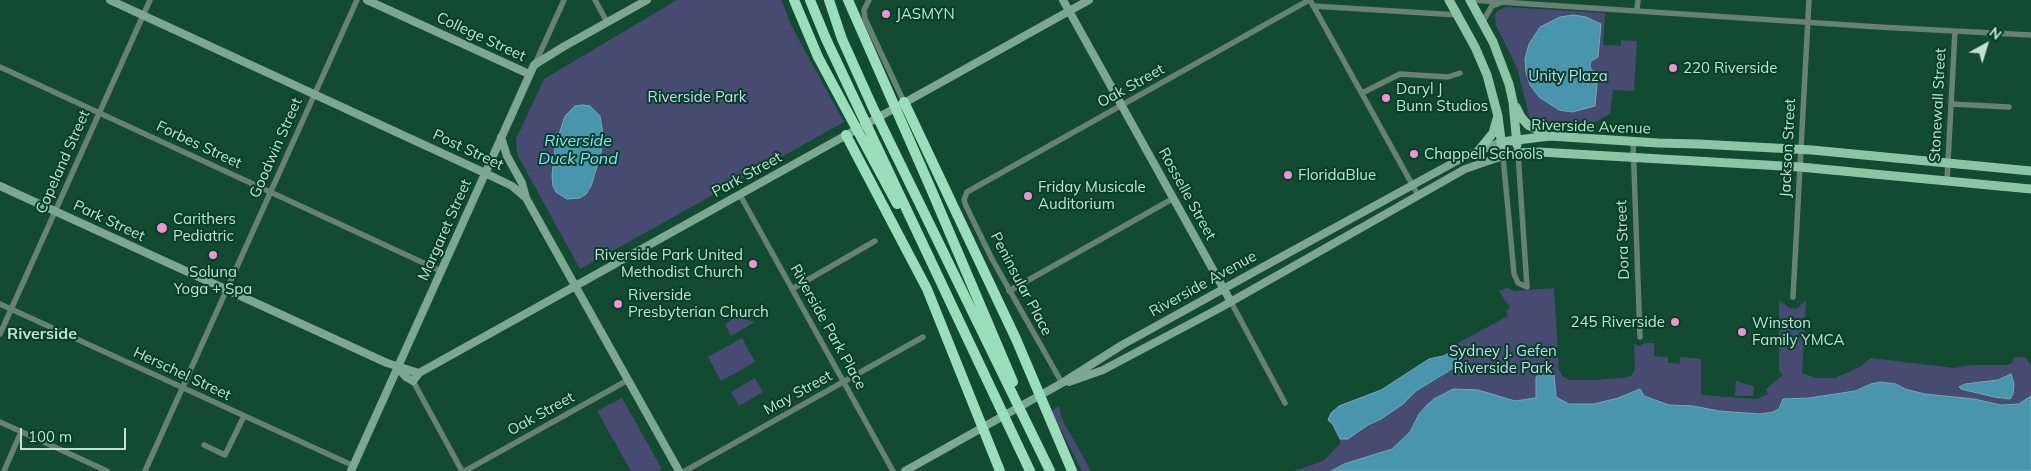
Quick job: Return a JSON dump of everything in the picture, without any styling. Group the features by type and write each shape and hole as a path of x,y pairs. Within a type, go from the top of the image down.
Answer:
{"highway":[{"path":"794,0 807,34 824,69 953,310"},
{"path":"810,0 826,39 1030,471"},
{"path":"828,0 842,39 873,108 1049,469"},
{"path":"848,0 931,189 1049,469"},
{"path":"904,102 1012,331 1072,471"},
{"path":"846,135 916,268 955,356 1000,471"}],"main road":[{"path":"1449,0 1485,69 1498,116 1503,156"},
{"path":"1470,0 1503,65 1513,102 1518,153"},
{"path":"1513,102 1525,122 1531,128 1550,136"},
{"path":"1479,150 1493,133 1498,116"},
{"name":"Riverside Avenue","path":"1501,142 1550,136 1801,150 2031,171"},
{"name":"Riverside Avenue","path":"1503,156 1518,153 1552,152 1800,167 2031,189"}],"street":[{"name":"Post Street","path":"110,0 512,186 526,198 679,471"},
{"name":"Copeland Street","path":"0,334 150,0"},
{"name":"Goodwin Street","path":"145,471 357,0"},
{"name":"College Street","path":"367,0 529,74"},
{"name":"Margaret Street","path":"352,469 564,0"},
{"path":"595,0 607,22"},
{"name":"College Street","path":"534,65 647,0"},
{"path":"869,0 865,6 865,19 904,102"},
{"name":"Rosselle Street","path":"1063,0 1174,198 1284,403"},
{"name":"Park Street","path":"398,368 406,377 413,381 419,373 1089,0"},
{"path":"1309,0 1418,195"},
{"name":"Oak Street","path":"966,195 972,187 1122,106 1309,0"},
{"path":"1470,0 2031,35"},
{"path":"1637,10 1638,0"},
{"name":"Jackson Street","path":"1793,297 1809,0"},
{"path":"1482,22 1492,6 1501,2"},
{"path":"1313,6 1458,15"},
{"name":"Stonewall Street","path":"1946,180 1955,31"},
{"name":"Forbes Street","path":"0,68 441,271"},
{"path":"1362,93 1400,74 1448,78 1460,73"},
{"path":"1951,104 2009,106"},
{"path":"501,137 507,156 522,183 526,198"},
{"name":"Dora Street","path":"1633,141 1632,158 1640,337"},
{"name":"Riverside Avenue","path":"905,471 1062,384 1117,348 1324,233 1479,150 1501,142"},
{"path":"1503,156 1514,274 1518,283 1527,287 1518,153"},
{"name":"Riverside Avenue","path":"1062,384 1110,367 1231,302 1314,253 1465,169 1503,156"},
{"name":"Park Street","path":"0,186 398,368 419,373"},
{"name":"Riverside Park Place","path":"740,195 893,471"},
{"name":"Peninsular Place","path":"966,195 966,206 1009,290 1062,384"},
{"path":"1009,290 1174,198"},
{"path":"1314,253 1324,233"},
{"path":"792,289 875,241"},
{"name":"Herschel Street","path":"0,304 244,416 352,469"},
{"name":"May Street","path":"684,471 923,337"},
{"name":"Oak Street","path":"464,471 628,380"},
{"path":"413,381 464,471"},
{"path":"204,445 225,455 244,416"},
{"path":"0,422 107,471"},
{"path":"4,471 22,432"}],"green space":[{"name":"Riverside Park","path":"677,0 781,0 793,29 844,122 580,269 517,154 516,139 544,79"},
{"name":"Unity Plaza","path":"1506,7 1605,13 1603,45 1621,46 1621,40 1637,41 1634,91 1613,90 1610,114 1593,123 1584,125 1544,123 1532,120 1517,68 1496,25 1495,15 1497,11"},
{"name":"Sydney J. Gefen Riverside Park","path":"1507,288 1515,291 1554,288 1559,370 1562,376 1569,380 1629,377 1635,369 1634,344 1639,346 1645,343 1654,343 1654,356 1668,357 1668,363 1680,364 1680,357 1701,359 1701,395 1757,399 1768,394 1766,389 1783,375 1779,371 1779,300 1789,308 1796,309 1806,300 1802,373 1816,378 1835,378 1860,367 1871,358 1954,368 1972,365 2007,365 2012,363 2014,357 2026,358 2031,365 2031,396 2019,404 2001,405 1974,399 1925,394 1905,389 1896,384 1871,384 1855,391 1809,398 1784,399 1779,409 1760,414 1669,405 1644,396 1640,389 1618,398 1594,404 1569,404 1556,397 1554,375 1536,377 1536,398 1515,402 1478,390 1419,414 1410,432 1392,449 1344,464 1331,471 1294,471 1323,461 1340,444 1340,439 1348,439 1368,425 1381,419 1416,391 1455,367 1460,349 1456,344 1508,316 1506,311 1510,308 1499,291"},
{"path":"736,317 755,322 731,336 725,324"},
{"path":"742,338 755,362 721,381 708,357"},
{"path":"755,378 763,392 739,406 731,392"},
{"path":"1736,381 1754,386 1753,396 1735,396"},
{"path":"622,398 662,469 658,471 631,471 597,411"},
{"path":"1059,406 1062,419 1091,471 1082,471 1051,411"}],"water":[{"path":"1573,15 1586,17 1601,24 1598,57 1591,61 1590,65 1591,70 1598,73 1595,106 1572,112 1559,110 1539,97 1530,85 1525,59 1529,44 1540,27 1560,17"},
{"name":"Riverside Duck Pond","path":"575,106 590,106 600,116 603,135 601,153 591,186 586,194 580,198 567,199 556,192 553,186 552,176 555,147 565,116"},
{"path":"1457,349 1462,350 1462,354 1455,367 1416,391 1403,404 1381,419 1368,425 1348,439 1340,439 1333,425 1328,420 1331,413 1339,406 1381,390 1429,359 1443,356"},
{"path":"1545,371 1552,372 1554,375 1556,397 1569,404 1594,404 1618,398 1640,389 1644,396 1669,405 1760,414 1779,409 1783,399 1809,398 1855,391 1880,382 1896,384 1905,389 1925,394 1974,399 2001,405 2019,404 2031,396 2031,471 1331,471 1344,464 1392,449 1410,432 1419,414 1427,405 1453,389 1478,390 1515,401 1536,398 1536,377"},
{"path":"2011,374 2014,384 2013,394 2010,399 1994,397 1959,387 1965,384 1998,380"}],"place":[{"name":"JASMYN","path":"886,14"},
{"name":"220 Riverside","path":"1673,68"},
{"name":"Daryl J Bunn Studios","path":"1386,98"},
{"name":"Chappell Schools","path":"1414,154"},
{"name":"FloridaBlue","path":"1288,175"},
{"name":"Friday Musicale Auditorium","path":"1028,196"},
{"name":"Carithers Pediatric","path":"162,228"},
{"name":"Soluna Yoga + Spa","path":"213,255"},
{"name":"Riverside Park United Methodist Church","path":"753,264"},
{"name":"Riverside Presbyterian Church","path":"618,304"},
{"name":"245 Riverside","path":"1675,322"},
{"name":"Winston Family YMCA","path":"1742,332"}],"district":[{"name":"Riverside","path":"42,334"}]}
